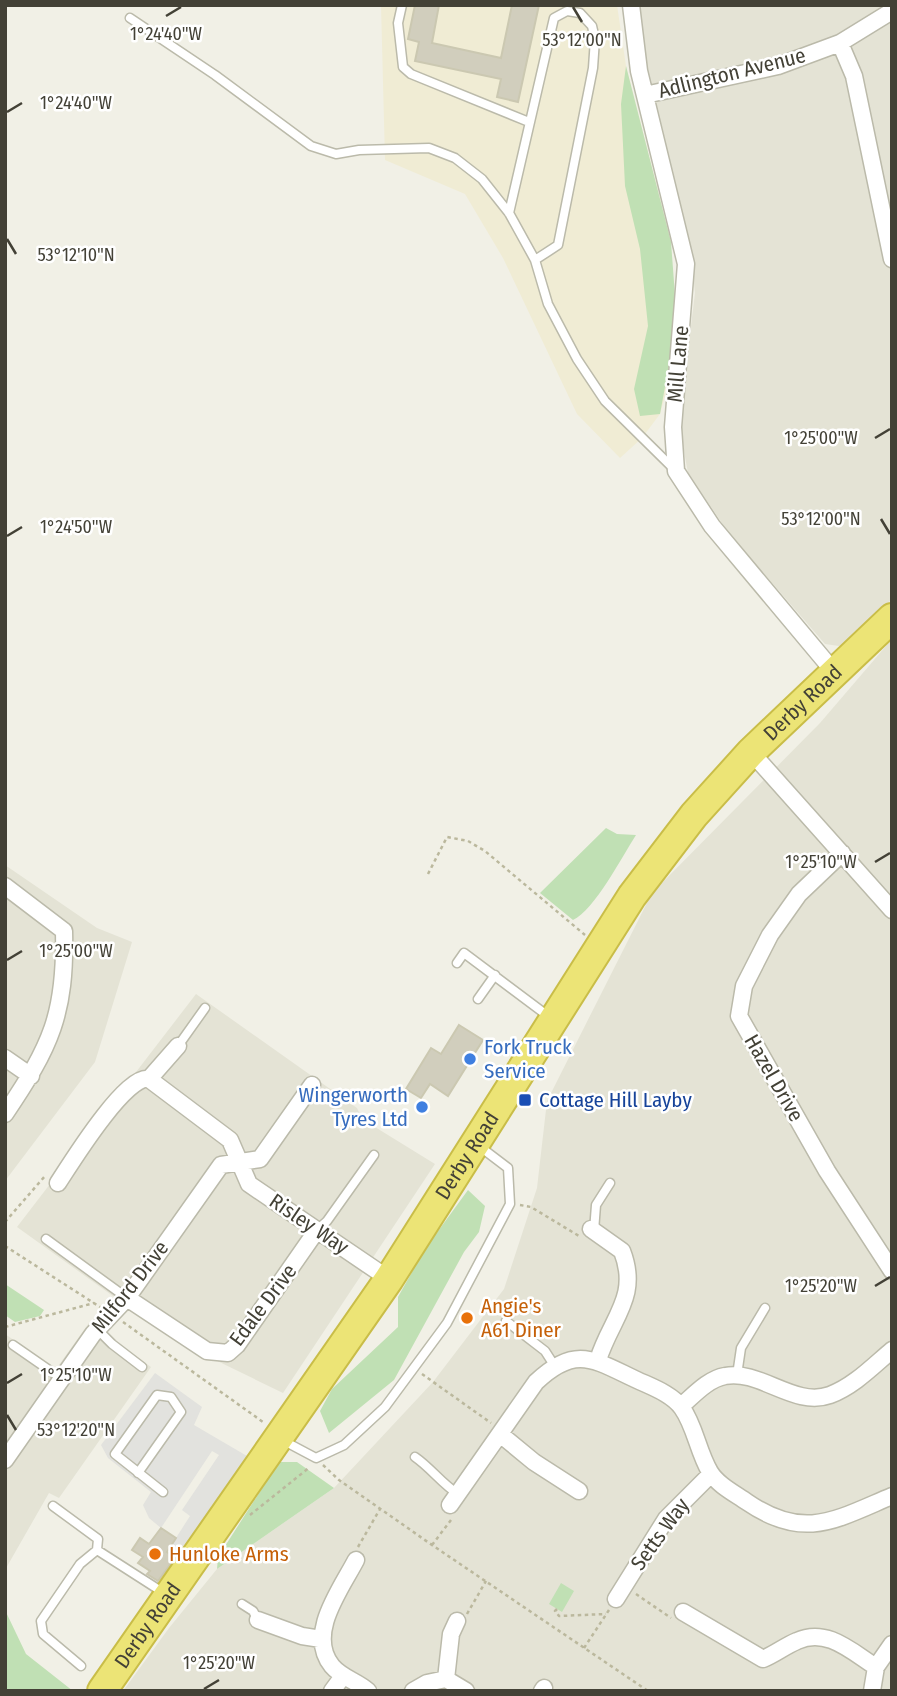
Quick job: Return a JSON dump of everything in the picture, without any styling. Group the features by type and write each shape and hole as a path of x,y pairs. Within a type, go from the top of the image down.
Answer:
{"highway":[{"name":"Derby Road","path":"102,1691 389,1279 598,946 694,815 751,752 892,618"}],"street":[{"name":"Mill Lane","path":"631,5 645,95 686,264 673,427 676,471 712,526 835,673"},
{"name":"Adlington Avenue","path":"645,95 778,66 840,43 892,12"},
{"path":"840,43 854,76 892,259"},
{"path":"751,752 892,910"},
{"name":"Hazel Drive","path":"842,853 799,894 770,935 744,986 739,1016 827,1171 892,1271"},
{"path":"5,886 64,931 62,991 51,1038 31,1076 5,1114"},
{"path":"58,1183 102,1119 134,1082 149,1079 178,1046"},
{"path":"5,1058 31,1076"},
{"name":"Risley Way","path":"149,1079 230,1140 249,1184 389,1279"},
{"name":"Milford Drive","path":"5,1460 97,1329 127,1298 221,1165 239,1160 260,1159 312,1085"},
{"name":"Edale Drive","path":"127,1298 207,1351 228,1353 246,1334 317,1230"},
{"path":"593,1230 622,1251 629,1283 627,1297 605,1339 598,1360"},
{"path":"681,1406 707,1384 724,1376 737,1375 804,1396 829,1395 853,1382 892,1350"},
{"path":"454,1499 536,1382 554,1365 573,1360 598,1360 663,1392 681,1406 711,1474 762,1512 794,1525 835,1520 891,1500"},
{"path":"501,1432 534,1462 579,1492"},
{"name":"Setts Way","path":"620,1593 666,1519 711,1474"},
{"path":"356,1560 324,1626 321,1639 331,1664 343,1676 368,1691"},
{"path":"683,1612 763,1659 797,1640 816,1635 830,1638 876,1667"},
{"path":"258,1620 302,1636 321,1639"},
{"path":"446,1679 451,1634 457,1620"},
{"path":"872,1691 876,1667 892,1644"},
{"path":"332,1691 343,1676"},
{"path":"413,1691 427,1683 446,1679 466,1691"}],"lane":[{"path":"402,5 398,23 403,67 411,74 529,122"},
{"path":"509,213 554,18 554,6"},
{"path":"535,260 558,245 594,59 595,39 587,19 573,11 560,12 554,18"},
{"path":"130,18 215,75 311,146 336,154 359,150 429,148 455,158 482,179 509,213 535,260 548,304 577,359 605,401 676,471"},
{"path":"457,963 464,953 554,1020"},
{"path":"478,999 495,975"},
{"path":"178,1046 205,1008"},
{"path":"279,1436 316,1458 344,1445 385,1407 447,1323 510,1204 508,1168 476,1143"},
{"path":"317,1230 327,1222 374,1155"},
{"path":"593,1230 596,1205 610,1183"},
{"path":"46,1239 127,1298"},
{"path":"737,1375 741,1348 765,1308"},
{"path":"506,1321 545,1351 554,1365"},
{"path":"97,1329 112,1345 142,1367"},
{"path":"13,1345 62,1379"},
{"path":"138,1473 181,1412 172,1397 157,1395 115,1454 138,1473 163,1492"},
{"path":"415,1457 434,1471 454,1499"},
{"path":"53,1506 98,1539 97,1549 80,1564 41,1621 43,1634 82,1667"},
{"path":"97,1549 167,1595"},
{"path":"242,1604 253,1611 258,1620"}],"path":[{"path":"428,874 447,837 468,841 485,851 598,946"},
{"path":"510,1204 531,1207 581,1237 593,1230"},
{"path":"5,1246 111,1314 279,1436"},
{"path":"5,1326 94,1303"},
{"path":"414,1368 501,1432"},
{"path":"249,1516 309,1470 316,1458 339,1480 380,1509 648,1691"},
{"path":"432,1545 453,1517 454,1499"},
{"path":"356,1560 355,1551 380,1509"},
{"path":"471,1611 486,1581"},
{"path":"584,1648 620,1593 671,1618 683,1612"},
{"path":"557,1609 555,1612 559,1616 606,1614"}],"shaded area":[{"path":"381,5 617,5 626,66 671,242 669,381 660,414 642,438 620,458 577,414 503,258 465,194 385,160"},
{"path":"651,5 892,5 892,599 846,647 825,644 728,532 688,473 679,424 695,293 691,255 662,127 645,68 638,8"},
{"path":"892,639 892,1691 123,1691 217,1569 334,1488 433,1382 504,1289 537,1188 547,1101 652,893 820,723"},
{"path":"5,865 97,928 132,942 95,1062 5,1181"},
{"path":"196,994 357,1108 362,1119 435,1164 283,1393 174,1340 17,1227"},
{"path":"89,1323 151,1367 59,1498 49,1493 5,1570 5,1334 56,1369"},
{"path":"155,1373 202,1407 194,1425 247,1456 176,1558 167,1552 190,1516 182,1510 219,1455 212,1451 161,1528 149,1518 143,1505 151,1492 108,1458 101,1445"}],"green space":[{"path":"626,66 671,242 677,322 660,414 640,416 634,389 648,326 640,249 625,186 621,104"},
{"path":"606,828 617,834 636,835 599,894 581,915 573,920 540,893"},
{"path":"468,1190 485,1206 479,1232 464,1252 394,1380 329,1433 320,1411 332,1389 398,1327 398,1297 425,1249"},
{"path":"5,1284 44,1310 40,1316 15,1322 5,1315"},
{"path":"279,1462 297,1462 334,1488 217,1569 218,1557"},
{"path":"561,1583 574,1591 562,1612 549,1604"},
{"path":"5,1610 26,1654 73,1691 5,1691"}],"building":[{"path":"415,5 439,5 432,43 501,58 512,5 539,5 518,102 497,97 501,79 415,61 419,42 408,39"},
{"path":"459,1025 483,1040 448,1096 430,1084 421,1098 406,1089 431,1048 441,1054"},
{"name":"Hunloke Arms","path":"161,1528 176,1538 167,1552 175,1558 158,1581 147,1574 150,1571 138,1563 143,1557 132,1550 140,1538 149,1544"}],"place":[{"name":"Fork Truck Service","path":"470,1059"},
{"name":"Cottage Hill Layby","path":"525,1100"},
{"name":"Wingerworth Tyres Ltd","path":"422,1107"},
{"name":"Angie's A61 Diner","path":"467,1318"},
{"name":"Hunloke Arms","path":"155,1554"}]}
